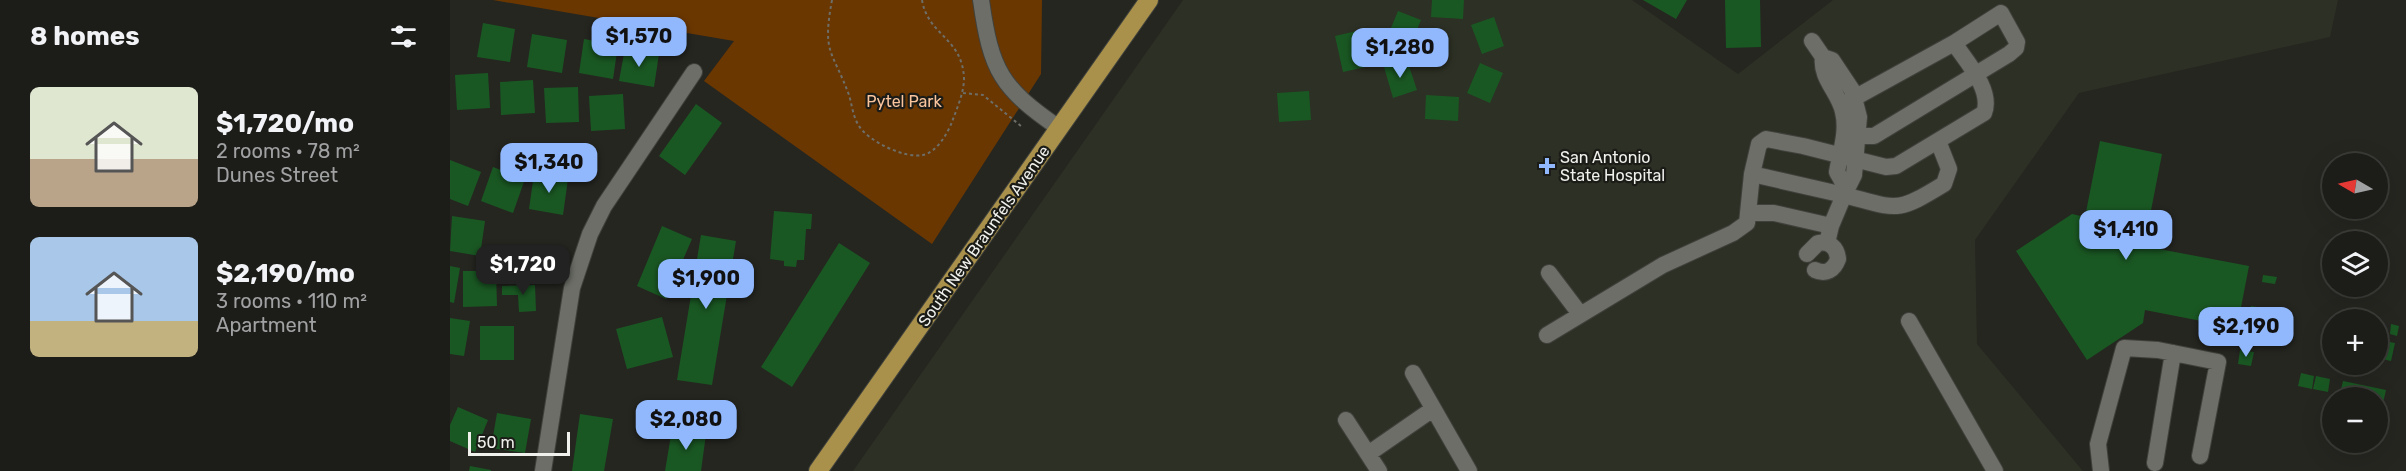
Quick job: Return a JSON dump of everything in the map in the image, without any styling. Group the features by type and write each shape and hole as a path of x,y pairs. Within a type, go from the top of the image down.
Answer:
{"main road":[{"name":"South New Braunfels Avenue","path":"818,471 1149,0"}],"street":[{"path":"981,0 986,39 1002,80 1024,104 1059,129"},
{"path":"1848,102 1954,43 2001,13 2017,42 2016,48 1975,76 1874,136 1851,137"},
{"path":"1812,41 1823,57 1832,60 1848,102 1859,117 1851,137 1848,156 1854,175 1831,226 1827,243"},
{"path":"1546,335 1663,265 1733,233 1747,223 1752,174 1759,144 1766,139 1848,156 1886,167 1896,166 1984,113 1986,94 1954,43"},
{"path":"543,471 572,288 590,234 604,206 694,72"},
{"path":"1752,174 1845,192 1894,208 1912,203 1944,184 1948,169 1938,141"},
{"path":"1749,213 1774,213 1831,226"},
{"path":"1807,254 1813,245 1827,243"},
{"path":"1815,270 1829,271 1836,264 1837,254 1827,243"},
{"path":"1549,273 1580,314"},
{"path":"1909,321 1995,471"},
{"path":"2101,471 2098,444 2124,348 2173,353 2218,362 2200,456"},
{"path":"2155,463 2173,353"},
{"path":"1413,373 1469,471"},
{"path":"1368,454 1433,409"},
{"path":"1346,420 1379,471"}],"path":[{"path":"832,0 826,28 828,51 848,93 859,127 874,141 892,150 924,155 934,149 948,131 962,93 964,79 957,49 931,24 924,12 922,0"},
{"path":"962,93 983,95 1021,126"}],"shaded area":[{"name":"San Antonio State Hospital","path":"1183,0 1632,0 1738,74 1833,0 2338,0 2330,37 2079,93 1975,240 1977,344 2083,471 853,471"},
{"path":"542,264 542,279 512,280 511,265"}],"green space":[{"name":"Pytel Park","path":"493,0 1042,0 1041,74 932,244 704,81 734,41"}],"building":[{"path":"1432,0 1464,0 1463,19 1431,17"},
{"path":"1643,0 1687,0 1676,19"},
{"path":"1725,0 1760,0 1761,47 1726,48"},
{"path":"1398,11 1421,20 1409,49 1386,40"},
{"path":"1494,17 1504,46 1482,54 1471,25"},
{"path":"483,23 515,29 510,62 477,57"},
{"path":"1361,30 1370,66 1343,72 1335,36"},
{"path":"532,34 567,40 562,73 527,67"},
{"path":"584,39 618,45 613,79 579,73"},
{"path":"625,48 659,54 654,87 619,81"},
{"path":"1407,60 1417,90 1393,98 1384,67"},
{"path":"1480,63 1503,73 1490,103 1467,93"},
{"path":"488,73 490,108 457,110 455,75"},
{"path":"533,80 535,113 501,115 500,82"},
{"path":"578,87 579,122 546,123 544,88"},
{"path":"1309,91 1311,120 1279,122 1277,93"},
{"path":"623,94 625,129 591,131 589,96"},
{"path":"1426,95 1459,97 1458,121 1425,119"},
{"path":"696,104 722,123 685,175 659,156"},
{"path":"2100,141 2162,154 2147,231 2162,234 2159,249 2249,266 2237,328 2145,310 2143,323 2087,360 2016,251 2072,214 2085,217"},
{"path":"450,160 481,172 468,206 450,199"},
{"path":"493,167 525,179 513,213 481,201"},
{"path":"534,174 568,179 563,215 529,209"},
{"path":"774,211 812,214 811,229 806,229 804,260 797,260 796,267 784,266 784,261 770,259"},
{"path":"452,216 485,221 480,256 450,251"},
{"path":"662,226 692,239 666,299 637,286"},
{"path":"701,235 736,241 712,385 677,380"},
{"path":"839,243 870,263 792,387 761,367"},
{"path":"450,266 460,268 454,303 450,302"},
{"path":"463,271 496,271 497,306 463,307"},
{"path":"2263,275 2277,277 2275,284 2262,282"},
{"path":"535,285 536,311 519,312 518,295 502,295 502,286"},
{"path":"2251,306 2263,308 2257,336 2246,334"},
{"path":"662,317 673,357 627,369 616,329"},
{"path":"450,318 470,321 464,356 450,354"},
{"path":"2391,324 2399,326 2397,336 2390,334"},
{"path":"480,326 514,326 514,360 480,360"},
{"path":"2388,342 2395,343 2391,361 2388,360"},
{"path":"2240,350 2254,352 2251,366 2238,364"},
{"path":"2301,373 2314,376 2312,389 2298,386"},
{"path":"2316,376 2330,379 2329,387 2322,387 2322,391 2313,389"},
{"path":"2343,381 2372,387 2342,387"},
{"path":"458,407 488,420 475,452 450,441 450,425"},
{"path":"497,413 531,419 525,453 491,448"},
{"path":"580,414 613,419 604,471 572,471"},
{"path":"672,429 706,434 701,471 665,471"},
{"path":"470,466 491,470 491,471 469,471"}],"place":[{"name":"San Antonio State Hospital","path":"1547,166"}]}
